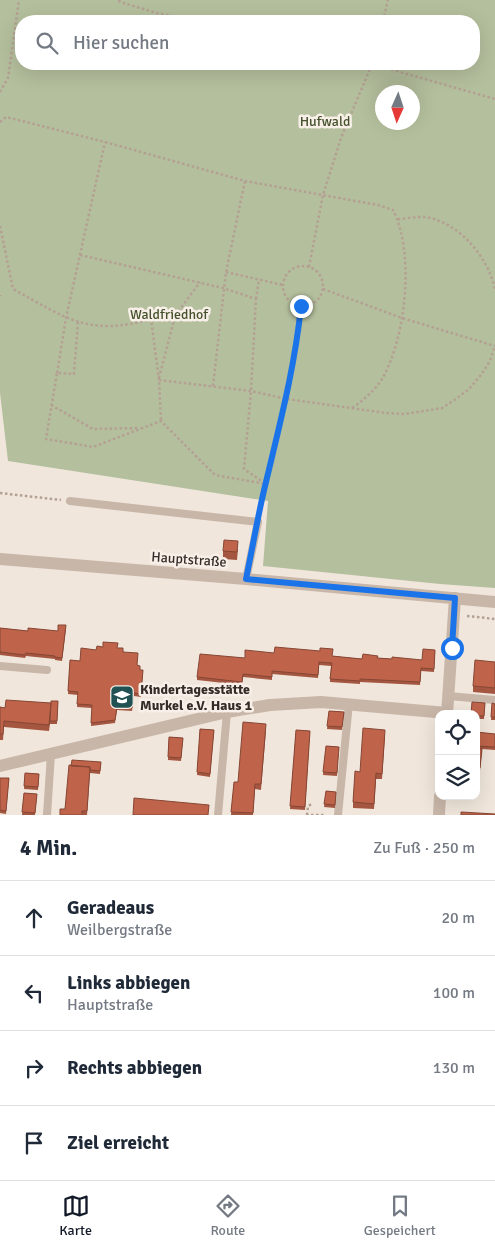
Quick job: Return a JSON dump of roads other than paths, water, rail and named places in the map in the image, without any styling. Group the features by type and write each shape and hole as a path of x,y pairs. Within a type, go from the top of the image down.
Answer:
{"street":[{"name":"Hauptstraße","path":"0,559 495,602"},
{"path":"447,710 455,598"},
{"path":"0,766 227,712 292,702 349,703 435,712"},
{"path":"439,815 440,800"}],"lane":[{"path":"70,502 258,522 246,579"},
{"path":"0,666 47,670"},
{"path":"448,696 495,700"},
{"path":"338,815 349,703"},
{"path":"218,815 227,712"},
{"path":"47,815 51,754"}],"place":[{"name":"Kindertagesstätte Murkel e.V. Haus 1","path":"122,697"}],"park label":[{"name":"Hufwald","path":"325,121"},
{"name":"Waldfriedhof","path":"169,314"}]}
